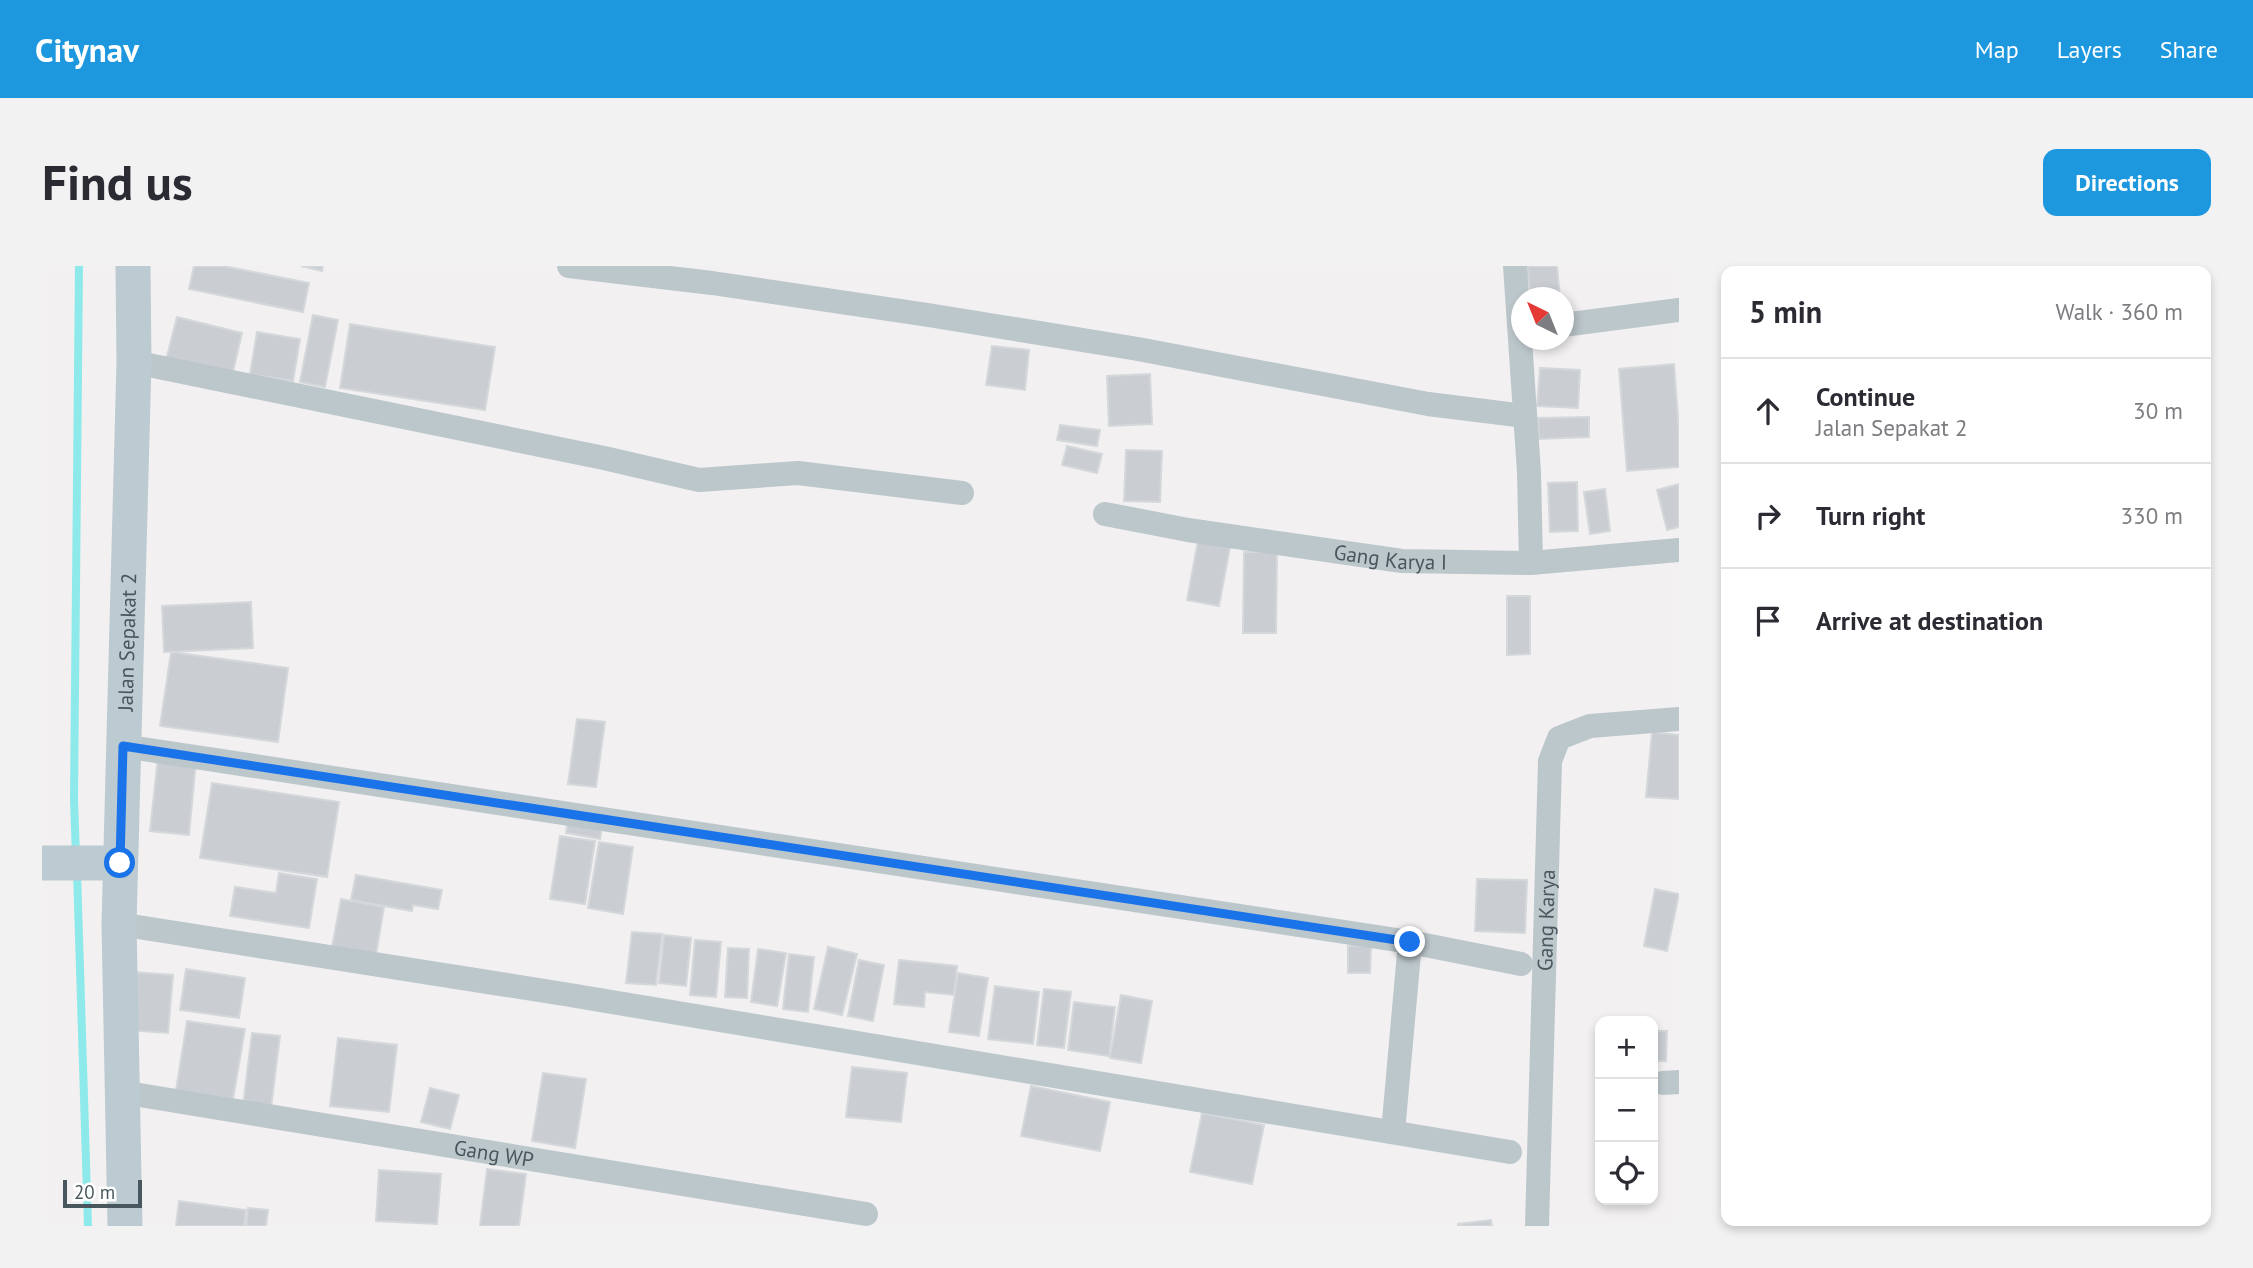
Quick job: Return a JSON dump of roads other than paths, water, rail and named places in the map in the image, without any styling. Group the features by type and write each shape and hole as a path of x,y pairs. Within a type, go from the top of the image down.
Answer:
{"street":[{"name":"Jalan Sepakat 2","path":"125,1226 119,925 76,863 123,746 134,362 133,266"},
{"path":"569,266 928,315 1138,349 1428,404 1525,416"},
{"path":"1515,266 1517,287"},
{"path":"1574,324 1679,310"},
{"path":"1522,350 1531,563"},
{"path":"134,362 604,457 699,480 799,473 962,493"},
{"name":"Gang Karya I","path":"1105,514 1188,530 1402,561 1531,563 1679,550"},
{"name":"Gang Karya","path":"1537,1226 1550,761 1559,738 1590,726 1679,719"},
{"path":"123,746 1410,942 1521,964"},
{"path":"119,925 564,994 1510,1152"},
{"path":"1393,1132 1410,942"},
{"name":"Gang WP","path":"121,1092 866,1214"}],"waterway":[{"path":"76,856 74,800 79,266"},
{"path":"77,872 88,1226"}]}
